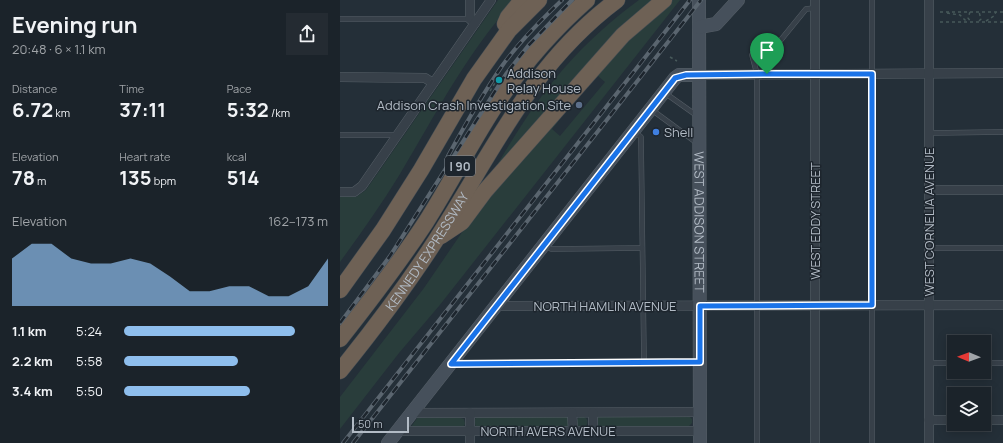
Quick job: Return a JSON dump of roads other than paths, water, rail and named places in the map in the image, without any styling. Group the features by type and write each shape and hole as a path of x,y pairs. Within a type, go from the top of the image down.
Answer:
{"highway":[{"path":"499,42 508,17 522,0"},
{"name":"I 90","path":"340,290 422,170 474,78 499,42 539,0"},
{"name":"I 90","path":"340,339 393,270 426,222 500,99 556,28 587,0"},
{"name":"KENNEDY EXPRESSWAY","path":"340,371 391,305 437,239 498,137 533,84 571,40 616,0"},
{"path":"437,239 462,222 485,191 623,35 664,0"}],"street":[{"path":"470,0 473,21"},
{"path":"340,192 354,192 359,189 398,135 473,21 491,0"},
{"name":"WEST ADDISON STREET","path":"699,0 699,75 692,115 699,145 700,437"},
{"path":"699,27 716,24 738,0"},
{"name":"WEST CORNELIA AVENUE","path":"929,0 929,443"},
{"name":"WEST EDDY STREET","path":"815,4 815,443"},
{"path":"388,443 633,130 679,76 757,74 1003,73"},
{"path":"340,77 425,78 433,83"},
{"path":"929,190 1003,190"},
{"name":"NORTH HAMLIN AVENUE","path":"496,306 1003,305"},
{"path":"593,412 593,431"},
{"name":"NORTH AVERS AVENUE","path":"411,413 700,412"},
{"path":"470,413 470,443"},
{"path":"572,413 573,431"},
{"path":"929,420 947,420"},
{"path":"991,420 1003,420"},
{"name":"NORTH AVERS AVENUE","path":"397,431 593,431 700,437"}],"lane":[{"path":"872,0 872,443"},
{"path":"767,74 767,57 806,9 815,4"},
{"path":"340,19 473,21"},
{"path":"757,443 757,74 752,55 763,40"},
{"path":"664,92 676,104 692,115"},
{"path":"650,109 665,117 699,145"},
{"path":"633,130 641,137 644,362"},
{"path":"929,133 1003,132"},
{"path":"340,135 398,135"},
{"path":"544,243 551,249 642,248"},
{"path":"929,248 1003,248"},
{"path":"451,364 700,362"},
{"path":"929,363 947,363"},
{"path":"991,363 1003,363"}],"railway":[{"path":"448,156 474,110 502,66 530,32 562,0"},
{"path":"340,323 390,256 506,74 528,46 572,0"},
{"path":"343,443 690,0"},
{"path":"353,443 701,0"}],"place":[{"name":"Addison Relay House","path":"499,80"},
{"name":"Addison Crash Investigation Site","path":"579,105"},
{"name":"Shell","path":"656,132"}]}
